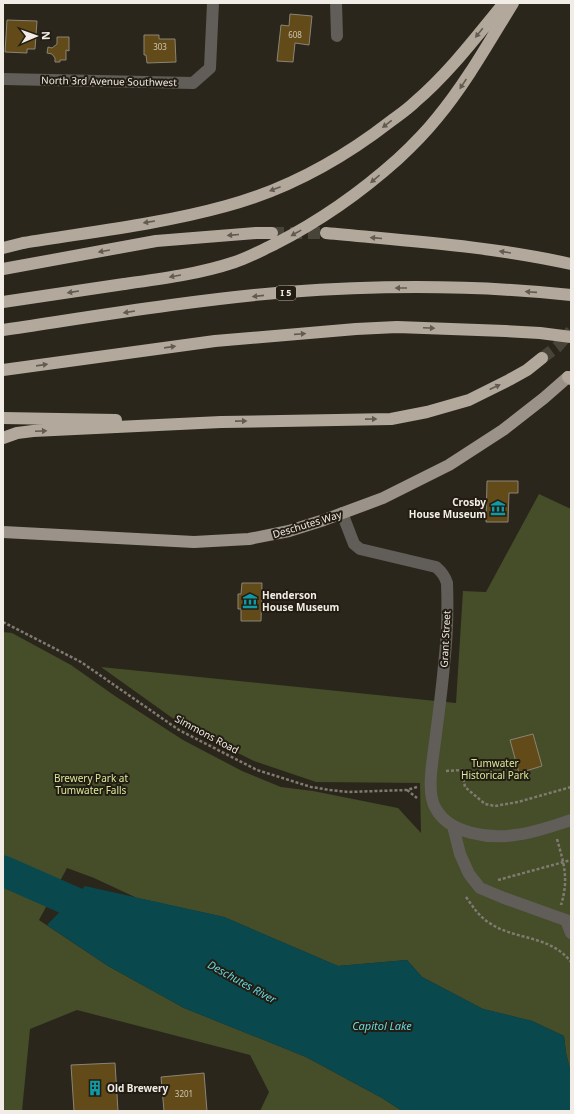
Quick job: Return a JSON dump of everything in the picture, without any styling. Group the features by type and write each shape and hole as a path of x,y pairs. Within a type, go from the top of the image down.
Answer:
{"highway":[{"path":"3,248 182,216 226,206 277,189 333,161 372,136 415,103 454,64 504,3"},
{"path":"3,302 188,274 235,262 285,239 330,213 380,175 437,119 462,85 513,3"},
{"path":"3,269 156,241 272,233"},
{"path":"326,233 477,247 536,256 571,264"},
{"name":"I 5","path":"3,330 163,306 286,292 346,289 477,288 571,295"},
{"path":"3,370 215,341 356,329 397,327 540,333 571,337"},
{"path":"3,438 17,433 33,431 221,422 391,419 414,415 468,400 515,377 542,358"},
{"path":"3,418 221,422"}],"main road":[{"name":"Deschutes Way","path":"3,532 194,542 249,539 289,531 383,498 449,466 503,430 570,376"}],"street":[{"name":"North 3rd Avenue Southwest","path":"3,79 193,83 210,68 212,3"},
{"path":"336,3 338,36"},
{"name":"Grant Street","path":"342,513 354,544 360,549 436,567 445,576 448,591 445,663 432,773 431,794 435,808 440,815 453,826"},
{"path":"453,826 469,832 503,836 527,833 571,820"},
{"path":"453,826 460,854 469,874 480,888 504,898 565,918 571,933"}],"path":[{"name":"Simmons Road","path":"3,622 80,662 179,730 257,770 311,787 348,792 407,790 419,787"},
{"path":"446,771 462,770 465,786 486,804 495,806 518,802 571,787"},
{"path":"555,833 566,877 564,896 565,918"},
{"path":"495,882 571,860"}],"green space":[{"path":"539,494 571,509 571,1073 564,1036 532,1021 483,1009 422,977 407,960 338,966 224,917 137,898 94,878 67,868 39,920 108,966 184,1008 306,1057 382,1098 402,1111 260,1111 269,1092 250,1055 77,1010 30,1029 22,1111 3,1111 3,632 12,633 71,665 115,696 183,740 242,771 281,787 313,791 398,808 421,833 420,783 316,782 254,761 185,727 101,667 456,703 463,591 486,592"}],"water":[{"name":"Capitol Lake","path":"85,886 224,917 338,966 407,960 422,977 483,1009 532,1021 564,1036 571,1073 571,1111 402,1111 382,1098 306,1057 184,1008 108,966 47,925"}],"building":[{"path":"290,14 312,16 309,45 295,43 293,62 277,61 281,25 289,26"},
{"path":"7,20 37,21 35,49 27,49 27,53 5,52"},
{"path":"144,35 159,35 159,39 175,39 176,62 147,63 146,55 144,55"},
{"path":"57,37 69,37 69,51 66,50 66,60 60,60 60,62 55,62 55,58 52,54 47,53 48,47 52,48 57,44"},
{"name":"Crosby House Museum","path":"487,481 518,481 518,493 509,493 508,522 486,522"},
{"name":"Henderson House Museum","path":"242,583 262,583 261,621 241,621 241,609 238,609 238,594 241,594"},
{"path":"533,734 542,766 519,773 510,740"},
{"name":"Old Brewery","path":"115,1063 118,1111 74,1111 71,1065"},
{"path":"204,1073 207,1111 164,1111 161,1077"}],"waterway":[{"name":"Deschutes River","path":"3,871 110,918"}],"tunnel":[{"path":"272,233 326,233"},
{"path":"542,358 557,347 571,331"}],"place":[{"name":"Crosby House Museum","path":"498,508"},
{"name":"Henderson House Museum","path":"250,601"},
{"name":"Old Brewery","path":"95,1088"}],"park label":[{"name":"Tumwater Historical Park","path":"495,768"},
{"name":"Brewery Park at Tumwater Falls","path":"91,784"}]}
